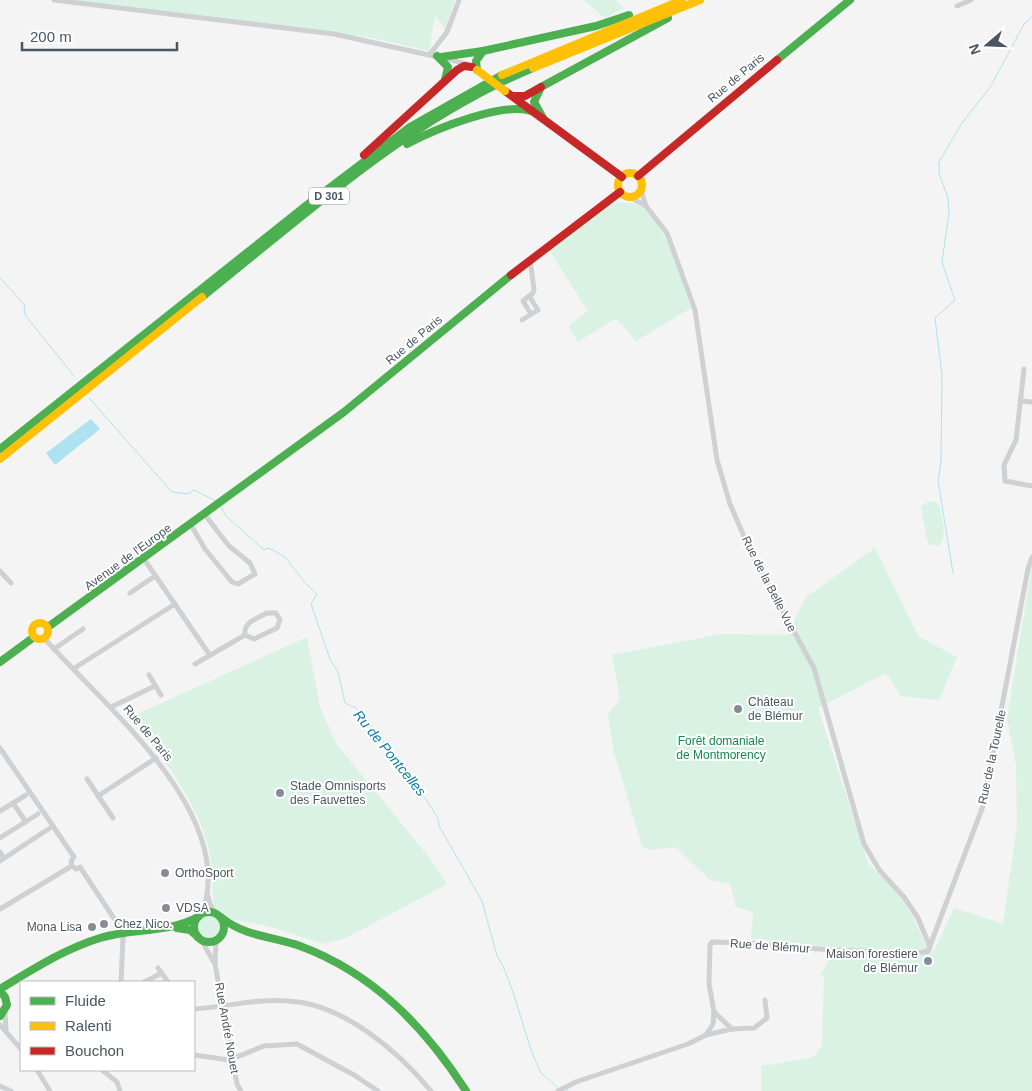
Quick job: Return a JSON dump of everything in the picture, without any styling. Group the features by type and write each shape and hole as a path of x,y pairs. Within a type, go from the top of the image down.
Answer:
{"main road":[{"path":"436,56 488,50 596,26 677,0"},
{"name":"D 301","path":"0,449 314,199 410,127 476,88 513,69 682,0"},
{"name":"D 301","path":"0,459 349,180 416,131 480,93 516,75 700,0"},
{"path":"509,94 525,96 643,31 709,0"},
{"name":"Rue de Paris","path":"638,176 850,0"},
{"path":"474,68 479,55 488,50"},
{"path":"436,56 444,61 449,70 442,83"},
{"path":"314,199 461,68 474,68 622,176"},
{"path":"539,115 534,102 541,87"},
{"path":"501,112 510,104 512,98 509,94"},
{"path":"349,180 411,141 426,134 521,108 539,115"},
{"path":"632,173 638,176 642,183 641,190 637,195 630,197 620,192 618,186 622,176 632,173"},
{"name":"Rue de Paris","path":"220,503 344,412 478,300 620,192"},
{"name":"Avenue de l'Europe","path":"48,627 220,503"},
{"path":"42,623 48,627 48,632 44,638 34,637 32,630 34,625 42,623"},
{"path":"0,662 34,637"},
{"path":"6,1000 0,990 73,950 122,934 182,925 210,912 227,923 246,931 282,940 316,952 359,975 405,1012 442,1055 466,1091"},
{"path":"200,916 194,925 200,939"},
{"path":"220,917 225,927 222,935"},
{"path":"122,934 180,928 190,930 200,939 216,941 228,932 246,931"},
{"path":"0,1016 6,1009 9,990 21,977"},
{"path":"442,1055 461,1091"}],"street":[{"path":"54,0 334,34 436,56 474,68"},
{"path":"436,56 459,0"},
{"path":"957,6 971,0"},
{"name":"Rue de la Belle Vue","path":"641,190 646,206 666,234 695,310 717,460 730,504 752,555 814,668 828,711 864,844 880,871 904,897 918,918 929,949"},
{"name":"Rue de la Belle Vue","path":"630,197 646,206"},
{"path":"522,320 538,310 529,296 534,289 530,260"},
{"path":"1024,369 1016,440 1004,465 1006,481 1032,486"},
{"path":"1020,401 1032,402"},
{"path":"191,525 204,548 232,582 238,584 255,574 250,563 229,546 205,515"},
{"name":"Rue de la Tourelle","path":"929,949 983,806 1028,569 1032,557"},
{"path":"144,559 209,654"},
{"path":"0,571 11,583"},
{"path":"130,594 155,576"},
{"path":"73,669 175,604"},
{"path":"268,613 276,613 280,620 277,628 254,639 245,635 245,630 249,623 268,613"},
{"path":"54,649 83,629"},
{"path":"195,664 209,654 245,635"},
{"name":"Rue de Paris","path":"44,638 111,707 156,758 181,798 201,841 207,891 212,909 220,917"},
{"path":"149,675 161,695"},
{"path":"111,707 155,686"},
{"path":"0,748 74,857 71,861 72,866"},
{"path":"98,796 156,758"},
{"path":"87,779 113,818"},
{"path":"0,811 26,795"},
{"path":"14,803 26,822"},
{"path":"0,838 38,814"},
{"path":"0,852 2,860 53,826"},
{"path":"0,909 72,866"},
{"path":"72,866 76,869 80,867 122,934 121,981"},
{"name":"Rue de Paris","path":"200,916 207,891"},
{"name":"Rue André Nouet","path":"200,939 208,948 214,964 237,1084 242,1091"},
{"name":"Rue André Nouet","path":"214,964 216,941"},
{"name":"Rue de Blémur","path":"706,1036 713,1024 714,1012 710,984 710,945 712,942 751,942 831,950 917,953 926,953 929,949"},
{"path":"146,981 160,970 167,981"},
{"path":"559,1090 706,1036 732,1029 754,1028 764,1023 767,1018 765,1000"},
{"path":"195,1009 223,1007 254,1001 300,1002 342,1018 370,1034 394,1052 431,1091"},
{"path":"6,1009 6,1030"},
{"path":"714,1012 732,1029"},
{"path":"0,1025 20,1048"},
{"path":"195,1056 232,1059 264,1046 298,1044 346,1070 378,1091"},
{"path":"38,1071 50,1091"},
{"path":"103,1071 117,1082 120,1091"},
{"path":"0,1086 11,1091"}],"green space":[{"path":"72,0 455,0 445,30 435,15 429,51 373,38"},
{"path":"584,0 615,0 624,8 605,18"},
{"path":"619,202 639,205 659,227 672,253 691,308 636,341 616,318 578,342 568,326 588,311 549,250 607,206"},
{"path":"929,501 938,503 942,519 944,531 942,542 939,546 930,545 927,540 921,507"},
{"name":"Forêt domaniale de Montmorency","path":"875,548 918,636 957,657 939,700 901,696 886,673 818,708 868,863 900,896 914,919 926,946 934,951 954,908 1003,924 1017,826 1016,764 1007,718 1032,566 1032,1091 761,1091 761,1066 811,1058 822,1046 824,979 821,974 833,953 833,947 751,939 753,912 736,907 730,884 710,880 675,847 650,850 642,846 614,753 608,714 620,700 612,655 721,634 787,635 806,597"},
{"name":"Stade Omnisports des Fauvettes","path":"307,637 320,707 335,742 428,856 447,884 346,938 323,944 268,926 225,918 214,908 211,861 208,846 197,816 181,786 142,733 147,729 135,715"},
{"path":"205,916 213,916 220,923 220,931 213,938 205,938 198,931 198,923"}],"water":[{"path":"91,419 100,429 55,465 46,453"}],"waterway":[{"path":"953,573 938,481 941,461 942,375 935,318 955,300 942,262 949,214 948,198 939,173 939,162 962,123 991,86 1024,24 1032,17"},
{"name":"Ru de Pontcelles","path":"0,278 24,304 25,315 74,376"},
{"name":"Ru de Pontcelles","path":"89,398 172,492 188,494 194,490 216,501"},
{"name":"Ru de Pontcelles","path":"221,507 225,515 264,550 269,548 285,557 306,584 317,594 311,604 330,659 338,672 345,703 356,708 407,770 438,818 439,826 482,901 497,956 513,992 532,1053 541,1073 557,1087"}],"traffic: fast":[{"path":"777,60 850,0"},
{"path":"477,70 476,61 483,51 596,26 629,15"},
{"path":"543,118 534,102 541,87 668,18"},
{"path":"441,57 483,51"},
{"path":"437,56 448,67 445,80"},
{"path":"202,297 360,170 401,141 487,89 533,68"},
{"path":"0,449 307,205 410,127 502,75"},
{"path":"407,144 452,124 490,113 524,109 536,113"},
{"path":"48,627 344,412 511,275"},
{"path":"0,662 34,637"},
{"path":"209,912 220,916 224,927 220,938 209,942 198,938 194,927 198,916 209,912"},
{"path":"0,989 49,960 100,938 175,926 198,917"},
{"path":"222,918 240,929 300,946 326,957 374,987 415,1024 433,1045 466,1091"},
{"path":"177,928 190,930 198,937"},
{"path":"0,991 5,997 7,1005 0,1016"}],"traffic: slow":[{"path":"502,75 682,0"},
{"path":"533,68 700,0"},
{"path":"477,70 505,91"},
{"path":"630,173 635,174 641,180 642,185 641,190 635,196 630,197 625,196 619,190 618,185 619,180 625,174 630,173"},
{"path":"0,459 202,297"},
{"path":"37,623 43,623 48,628 48,631 46,637 37,639 32,634 32,628 37,623"}],"traffic: jam":[{"path":"638,176 777,60"},
{"path":"364,155 457,70 464,66 472,67"},
{"path":"513,96 525,96 541,87"},
{"path":"505,91 622,177"},
{"path":"511,275 620,192"}],"place":[{"name":"Château de Blémur","path":"738,709"},
{"name":"Stade Omnisports des Fauvettes","path":"280,793"},
{"name":"OrthoSport","path":"165,873"},
{"name":"VDSA","path":"166,908"},
{"name":"Chez Nico.","path":"104,924"},
{"name":"Mona Lisa","path":"92,927"},
{"name":"Maison forestiere de Blémur","path":"928,961"}]}
